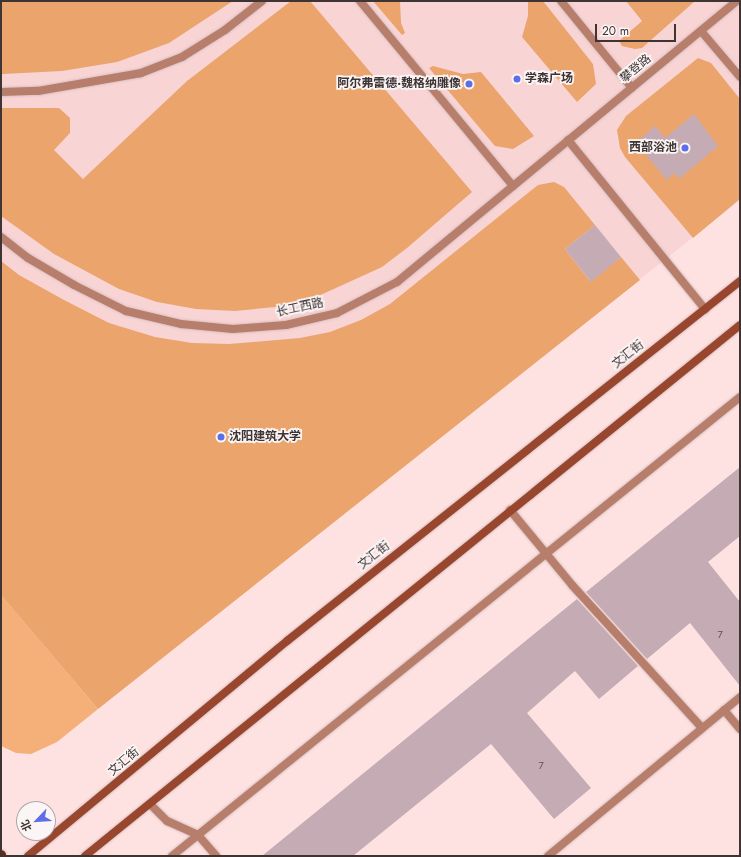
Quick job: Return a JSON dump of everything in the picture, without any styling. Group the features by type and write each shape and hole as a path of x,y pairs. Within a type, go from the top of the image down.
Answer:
{"street":[{"name":"文汇街","path":"28,856 287,641 740,281"},
{"path":"85,856 740,325"}],"lane":[{"path":"1,92 38,91 141,73 182,57 225,30 262,1"},
{"path":"360,1 513,186"},
{"path":"561,1 632,88"},
{"name":"攀登路","path":"568,140 737,1"},
{"path":"701,30 740,78"},
{"path":"568,140 705,309"},
{"name":"长工西路","path":"1,237 28,258 74,285 126,311 181,324 233,329 286,325 337,313 397,282 568,140"},
{"path":"172,856 740,397"},
{"path":"510,510 545,554 702,728"},
{"path":"548,856 740,697"},
{"path":"724,710 740,729"},
{"path":"150,804 167,822 198,835 216,856"}],"shaded area":[{"name":"沈阳建筑大学","path":"1,1 740,1 740,200 98,709 1,595"},
{"path":"1,1 233,1 169,43 117,62 62,71 1,74"},
{"path":"291,1 310,1 472,192 407,248 382,267 314,298 275,307 235,311 196,309 157,302 119,289 54,254 1,216 1,108 59,108 70,118 70,133 54,150 83,179 187,81"},
{"path":"373,1 400,1 401,23 405,33 402,35"},
{"path":"528,1 543,1 593,64 596,84 577,102 522,37 528,16"},
{"path":"626,1 695,1 642,48 635,49 622,46 619,41 642,21"},
{"path":"698,58 711,63 740,99 740,199 693,238 625,157 620,148 617,130 626,116"},
{"path":"433,66 463,74 481,72 534,136 513,149 495,146 429,68"},
{"path":"554,182 564,187 595,225 565,249 590,281 621,257 640,280 98,709 1,595 1,261 19,275 109,323 155,337 192,343 229,344 300,338 330,332 361,320 390,304 538,185"},
{"path":"1,595 98,709 57,742 31,754 16,753 1,746"}],"building":[{"name":"西部浴池","path":"694,114 718,146 679,179 674,173 667,180 636,143 655,126 665,138"},
{"path":"595,225 621,257 591,282 565,249"},
{"path":"740,467 740,536 708,562 740,602 740,686 690,623 647,659 586,592"},
{"path":"577,599 638,666 599,699 575,671 527,713 591,788 554,819 491,744 353,856 262,856"}],"place":[{"name":"学森广场","path":"517,79"},
{"name":"阿尔弗雷德·魏格纳雕像","path":"469,84"},
{"name":"西部浴池","path":"685,148"},
{"name":"沈阳建筑大学","path":"221,437"}]}
